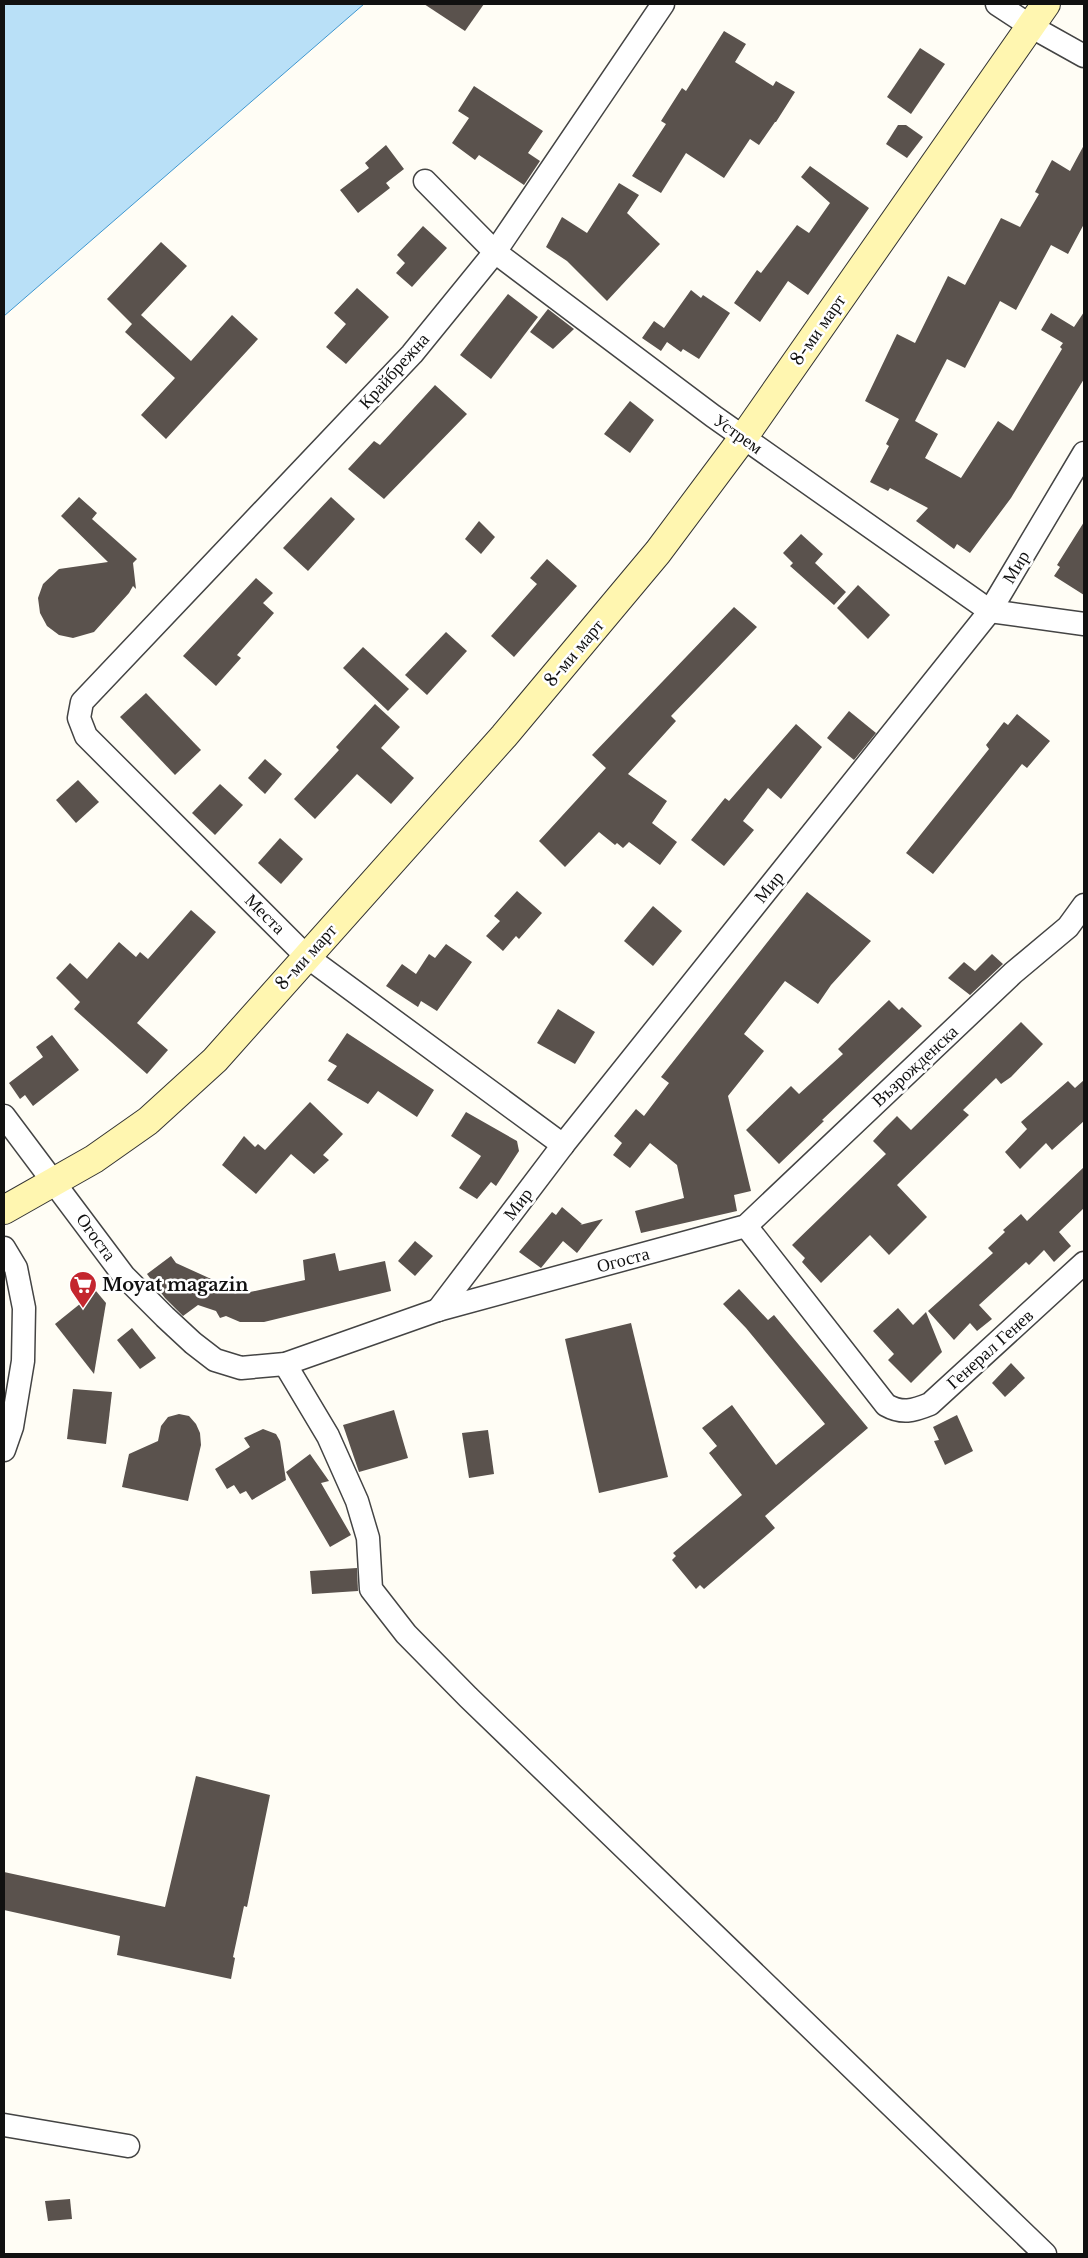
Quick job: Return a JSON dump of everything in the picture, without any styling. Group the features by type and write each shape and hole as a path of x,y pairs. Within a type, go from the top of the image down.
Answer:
{"main road":[{"name":"8-ми март","path":"4,1210 94,1158 155,1115 215,1060 504,736 658,552 744,438 1032,27 1046,4"}],"street":[{"name":"Крайбрежна","path":"82,702 412,354 495,252 663,4"},
{"path":"997,4 1032,27 1084,56"},
{"name":"Устрем","path":"425,181 495,252 744,438 990,611 1084,624"},
{"name":"Мир","path":"438,1310 563,1145 990,611 1084,453"},
{"name":"Места","path":"82,702 79,718 86,736 306,956 563,1145"},
{"name":"Възрожденска","path":"746,1226 1014,972 1068,927 1084,905"},
{"name":"Огоста","path":"4,1116 54,1180 124,1276 164,1317 193,1343 215,1360 241,1368 285,1364 438,1310 746,1226"},
{"name":"Генерал Генев","path":"746,1226 886,1405 904,1412 930,1404 1084,1263"},
{"path":"4,1248 16,1268 24,1308 22,1361 12,1427 4,1450"},
{"path":"285,1364 328,1436 358,1501 368,1538 371,1589 406,1634 468,1697 1045,2254"},
{"path":"4,2126 128,2146"}],"water":[{"path":"4,4 364,4 4,316"}],"building":[{"path":"424,4 484,4 465,31"},
{"path":"724,31 746,44 735,62 773,86 776,81 795,92 759,145 750,139 724,178 686,153 661,193 632,176 666,124 661,121 682,88 686,91"},
{"path":"920,48 945,64 911,114 887,97"},
{"path":"474,86 543,131 528,153 540,161 524,185 479,155 475,160 452,143 469,118 458,111"},
{"path":"898,125 906,125 923,137 907,158 886,144"},
{"path":"386,145 404,169 386,183 390,188 358,213 340,190 369,168 365,163"},
{"path":"1084,145 1084,224 1068,254 1051,245 1016,310 1000,301 965,368 947,359 915,421 938,434 925,458 961,478 998,421 1013,431 1062,349 1060,347 1063,343 1041,330 1051,313 1074,327 1084,312 1084,379 1011,498 970,553 957,544 954,549 916,521 928,508 890,488 888,491 870,482 889,446 886,444 899,419 865,401 897,334 915,343 948,276 965,285 1001,218 1020,227 1039,194 1035,192 1052,160 1070,171"},
{"path":"810,166 869,208 808,295 788,281 760,322 734,303 757,270 761,273 797,225 809,233 830,203 801,177"},
{"path":"619,183 639,195 627,213 660,244 607,301 567,261 546,247 562,217 587,233"},
{"path":"423,226 447,248 412,287 396,273 405,263 397,255"},
{"path":"161,242 187,266 141,315 191,361 232,315 258,339 166,439 141,415 175,378 125,332 132,324 107,299"},
{"path":"357,288 389,317 346,364 326,347 346,324 334,313"},
{"path":"691,290 701,298 703,295 730,313 699,359 683,349 681,352 667,342 661,351 642,338 654,321 664,328"},
{"path":"508,294 538,317 491,379 460,355"},
{"path":"548,309 574,329 553,349 530,332"},
{"path":"435,385 467,414 384,499 348,469 374,441 380,445"},
{"path":"630,401 654,420 630,453 604,434"},
{"path":"79,497 97,513 92,519 137,559 133,563 136,589 133,586 94,632 73,638 59,635 47,626 40,613 38,598 43,584 59,569 108,562 61,516"},
{"path":"331,497 355,519 308,571 283,548"},
{"path":"479,521 495,537 481,554 465,539"},
{"path":"1084,522 1084,595 1054,576 1060,567 1057,565"},
{"path":"801,534 823,554 815,563 846,592 834,605 790,566 793,563 783,553"},
{"path":"547,559 577,586 514,657 491,636 537,584 530,578"},
{"path":"256,578 273,593 263,603 274,613 237,655 241,658 216,686 183,656"},
{"path":"858,585 890,615 868,639 837,608"},
{"path":"734,607 757,627 671,716 676,721 628,774 667,801 652,823 677,842 660,865 629,842 623,848 617,843 615,845 599,832 565,867 539,841 606,768 592,755"},
{"path":"446,632 467,651 427,695 405,675"},
{"path":"363,647 409,689 388,711 343,668"},
{"path":"146,693 201,750 175,775 120,717"},
{"path":"375,704 400,727 381,748 414,778 391,804 357,774 315,819 294,799 339,750 336,747"},
{"path":"849,711 876,733 854,760 827,738"},
{"path":"1017,714 1050,741 1027,768 1022,764 933,874 906,853 989,749 986,745 1004,722 1008,725"},
{"path":"796,724 822,747 781,799 768,788 743,821 754,830 724,866 691,840 725,798 729,801"},
{"path":"265,759 282,774 265,794 248,778"},
{"path":"78,780 99,802 76,823 56,800"},
{"path":"220,784 243,805 215,835 192,813"},
{"path":"280,838 303,859 281,884 258,863"},
{"path":"517,891 542,913 519,939 516,936 503,951 486,936 500,921 494,916"},
{"path":"807,892 871,941 831,985 818,1004 785,981 744,1034 764,1051 728,1096 751,1191 734,1195 737,1211 641,1233 635,1211 684,1198 677,1165 650,1143 630,1168 613,1155 622,1143 614,1136 636,1109 644,1116 669,1083 661,1077"},
{"path":"653,906 682,931 653,966 624,941"},
{"path":"191,910 216,932 137,1023 168,1050 147,1074 74,1009 80,1002 56,978 70,963 87,979 119,942 136,957 140,952 148,959"},
{"path":"446,944 472,962 437,1011 421,1001 418,1007 386,986 402,964 416,974 429,954 435,958"},
{"path":"992,954 1003,964 970,995 948,978 964,962 975,971"},
{"path":"889,1000 899,1010 902,1007 922,1026 822,1120 824,1121 779,1164 746,1130 791,1086 799,1094 843,1054 838,1049"},
{"path":"558,1009 595,1032 575,1064 537,1043"},
{"path":"1021,1022 1043,1044 1011,1077 1001,1084 996,1078 963,1110 969,1115 897,1185 927,1217 889,1255 870,1235 821,1283 802,1262 805,1258 792,1245 886,1154 873,1141 897,1116 911,1130"},
{"path":"347,1033 434,1090 417,1117 378,1091 368,1104 327,1080 337,1066 328,1061"},
{"path":"52,1035 79,1070 33,1106 25,1095 20,1099 9,1083 43,1057 36,1047"},
{"path":"1084,1080 1084,1121 1052,1150 1046,1143 1020,1169 1005,1152 1027,1129 1021,1122 1068,1081 1075,1088"},
{"path":"310,1102 343,1134 323,1155 329,1160 314,1174 291,1154 256,1194 222,1165 244,1136 255,1147 258,1144 265,1150"},
{"path":"466,1112 517,1141 519,1151 496,1186 491,1182 477,1199 459,1188 481,1156 451,1136"},
{"path":"1084,1167 1084,1208 1059,1232 1071,1246 1054,1262 1044,1250 1029,1265 1026,1262 979,1305 992,1319 977,1331 970,1323 954,1340 928,1311 993,1253 988,1248 1005,1232 1003,1230 1021,1214 1027,1221"},
{"path":"562,1207 582,1224 580,1225 603,1219 577,1253 563,1241 541,1268 519,1252 552,1212 556,1215"},
{"path":"415,1241 433,1256 415,1276 398,1261"},
{"path":"335,1253 339,1271 385,1261 391,1291 264,1322 240,1322 226,1316 220,1318 216,1311 198,1305 183,1316 165,1298 147,1274 171,1256 176,1263 231,1288 233,1284 250,1292 305,1280 303,1260"},
{"path":"739,1289 768,1320 774,1315 868,1428 765,1516 775,1528 704,1589 700,1585 696,1589 672,1560 676,1556 673,1553 742,1495 709,1453 717,1446 702,1428 732,1405 776,1465 825,1424 746,1328 723,1304"},
{"path":"96,1291 106,1303 94,1374 55,1324"},
{"path":"898,1308 913,1325 926,1312 942,1352 911,1383 888,1360 894,1354 873,1331"},
{"path":"631,1323 668,1477 599,1493 565,1339"},
{"path":"132,1328 156,1358 140,1369 117,1340"},
{"path":"1011,1363 1025,1378 1005,1397 992,1383"},
{"path":"73,1389 112,1392 106,1444 67,1439"},
{"path":"394,1410 408,1458 359,1472 343,1425"},
{"path":"179,1414 189,1416 196,1424 200,1433 201,1445 188,1501 122,1487 129,1454 158,1441 161,1426 168,1417"},
{"path":"957,1415 973,1451 945,1465 934,1441 939,1440 933,1427"},
{"path":"263,1429 276,1434 280,1441 286,1480 252,1500 246,1491 240,1494 234,1485 227,1489 215,1469 250,1447 244,1438"},
{"path":"488,1430 494,1474 469,1478 462,1433"},
{"path":"310,1454 329,1481 321,1483 351,1535 330,1547 286,1472"},
{"path":"357,1568 358,1591 312,1594 310,1571"},
{"path":"196,1776 270,1795 247,1907 244,1906 233,1957 235,1958 231,1979 117,1955 120,1936 4,1910 4,1872 165,1907"},
{"path":"70,2199 72,2219 48,2221 45,2201"}],"place":[{"name":"Moyat magazin","path":"83,1309"}]}
